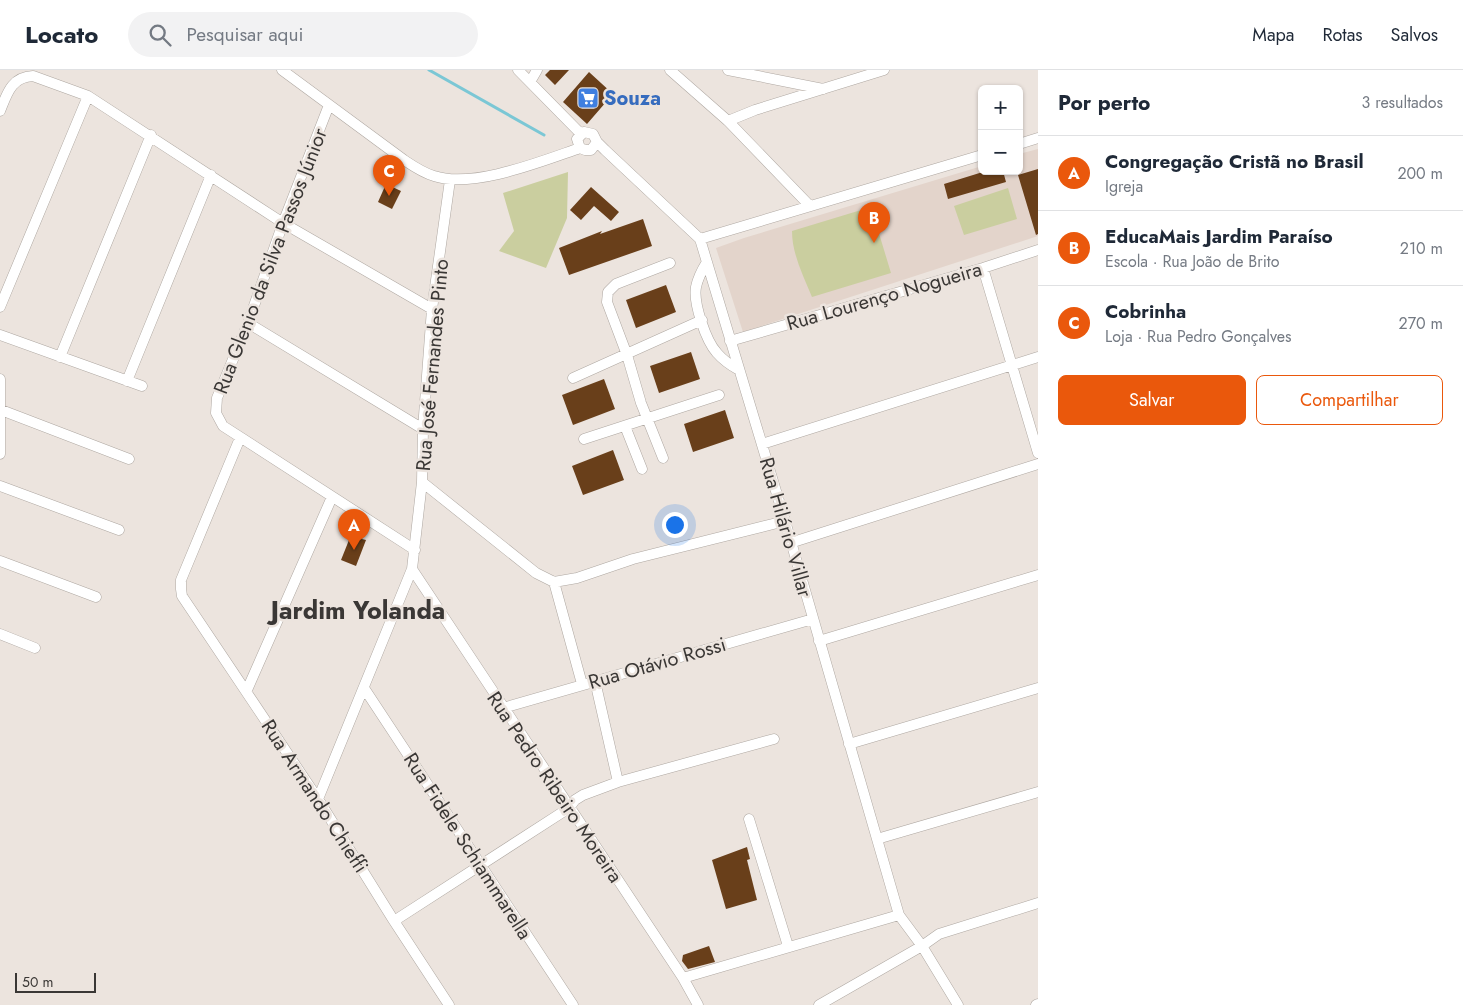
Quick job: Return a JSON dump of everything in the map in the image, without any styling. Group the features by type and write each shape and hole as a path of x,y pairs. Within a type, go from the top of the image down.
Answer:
{"street":[{"path":"282,70 417,168 434,176 450,180 508,172 580,148 588,151 594,148 597,142"},
{"path":"518,70 581,134 577,139 580,148"},
{"path":"530,82 538,70"},
{"path":"670,70 728,121 810,206"},
{"path":"728,70 824,89"},
{"path":"728,121 755,110 884,70"},
{"path":"0,112 12,85 19,78 26,76 33,76 88,96 151,135 283,223 432,309"},
{"path":"0,307 88,96"},
{"name":"Rua Glenio da Silva Passos Júnior","path":"329,105 283,223 248,323 217,398 216,413 223,426 240,438 415,550"},
{"name":"Rua Hilário Villar","path":"581,134 590,132 595,136 597,142 700,239 785,521 812,619 900,915 922,946 958,1005"},
{"path":"60,356 151,135"},
{"path":"1023,143 1038,138"},
{"path":"700,239 978,156"},
{"path":"127,382 211,175"},
{"name":"Rua José Fernandes Pinto","path":"318,799 412,569 422,482 423,429 432,309 450,180"},
{"name":"Rua Lourenço Nogueira","path":"730,341 983,268 1038,250"},
{"path":"663,458 647,420 627,354 608,302 608,292 616,284 670,262"},
{"path":"707,262 699,274 696,289 697,303 702,320 708,340 715,352 739,370"},
{"path":"983,268 1038,453"},
{"path":"573,378 702,320"},
{"path":"248,323 423,429"},
{"path":"0,335 142,386"},
{"path":"762,444 1038,357"},
{"path":"0,379 0,454"},
{"path":"584,439 719,395"},
{"path":"1,410 129,459"},
{"path":"625,426 642,469"},
{"name":"Rua Armando Chieffi","path":"240,438 182,580 180,589 182,596 247,690 318,799 448,1005"},
{"path":"790,543 1038,464"},
{"path":"422,482 518,560 536,573 554,582 577,578 633,559 785,521"},
{"path":"0,486 119,530"},
{"path":"247,690 332,497"},
{"path":"0,561 96,597"},
{"name":"Rua Pedro Ribeiro Moreira","path":"412,569 502,708 683,978 698,1005"},
{"path":"819,641 1038,574"},
{"path":"554,582 582,684"},
{"name":"Rua Otávio Rossi","path":"502,708 812,619"},
{"path":"0,634 35,648"},
{"path":"595,682 618,782"},
{"name":"Rua Fidele Schiammarella","path":"364,688 573,1005"},
{"path":"849,744 1038,688"},
{"path":"394,922 569,808 582,795 618,782 774,739"},
{"path":"877,838 1038,792"},
{"path":"749,819 788,946"},
{"path":"819,1005 922,946 939,934 1038,904"},
{"path":"683,978 900,915"}],"shaded area":[{"path":"1038,149 1038,236 743,332 716,248 978,167 978,175 1023,175 1023,153"}],"green space":[{"path":"568,172 567,218 546,268 499,251 514,231 503,193"},
{"path":"1008,188 1017,219 964,235 954,206"},
{"path":"871,207 891,273 812,297 796,256 792,231"}],"building":[{"path":"550,70 569,70 555,85 545,75"},
{"name":"Souza","path":"589,72 613,94 587,124 563,102"},
{"path":"1038,169 1038,234 1036,235 1018,175"},
{"path":"978,173 978,175 1004,175 1006,182 948,199 944,184"},
{"path":"386,184 401,191 392,209 378,202"},
{"path":"591,187 619,212 611,221 594,206 581,220 570,210"},
{"path":"643,219 652,246 569,275 559,248 602,231 600,234"},
{"path":"666,285 676,312 636,328 626,300"},
{"path":"691,352 700,379 659,393 650,366"},
{"path":"604,379 615,409 573,425 562,395"},
{"path":"725,410 734,438 693,452 684,424"},
{"path":"613,450 624,480 583,495 572,466"},
{"path":"355,534 366,540 356,566 341,560 351,535 354,536"},
{"path":"747,847 750,859 747,860 757,900 726,909 712,860"},
{"path":"709,946 715,962 688,969 682,961 683,955"}],"waterway":[{"path":"429,70 544,135"}],"place":[{"name":"Souza","path":"588,98"},
{"name":"Cobrinha","path":"389,196"},
{"name":"EducaMais Jardim Paraíso","path":"874,243"},
{"name":"Congregação Cristã no Brasil","path":"354,550"}],"district":[{"name":"Jardim Yolanda","path":"358,610"}]}
